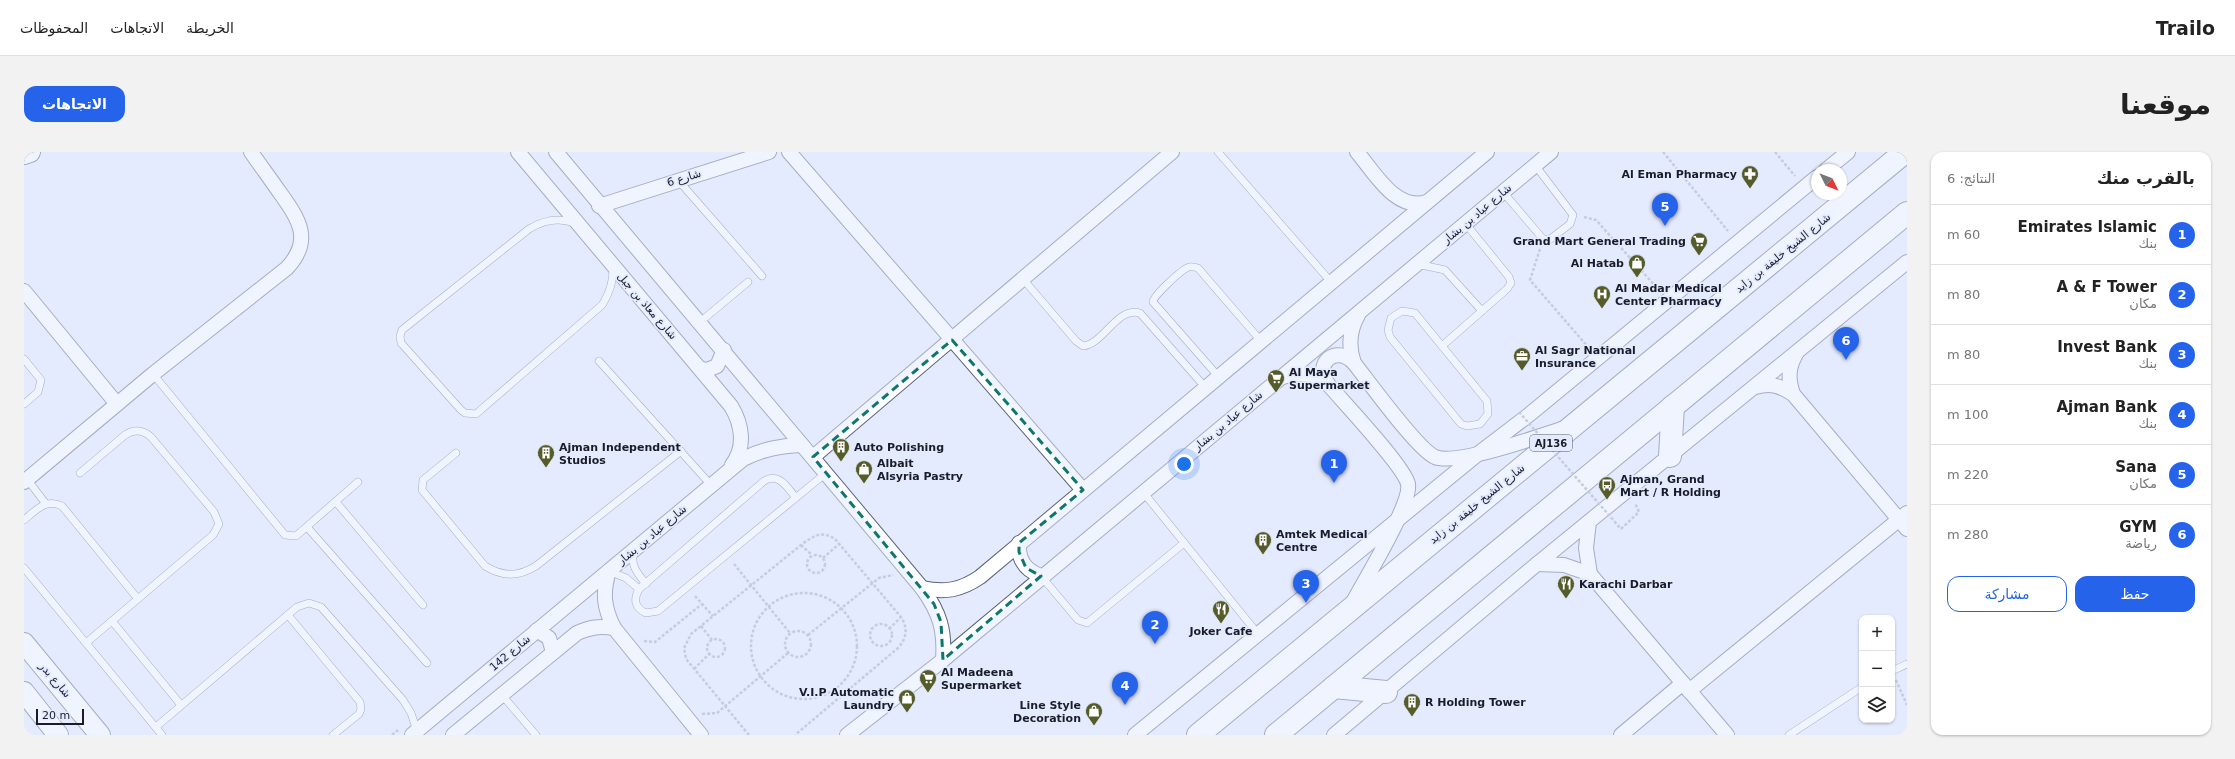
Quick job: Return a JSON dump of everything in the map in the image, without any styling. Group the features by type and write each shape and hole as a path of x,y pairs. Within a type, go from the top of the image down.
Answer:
{"main road":[{"path":"24,154 30,152"},
{"name":"شارع الشيخ خليفة بن زايد","path":"1198,735 1905,152"},
{"path":"1279,733 1907,213"},
{"path":"1670,456 1673,406"},
{"name":"شارع بدر","path":"24,643 100,735"},
{"path":"1334,687 1386,692"},
{"path":"24,692 58,735"}],"street":[{"path":"25,480 153,374 287,268 296,259 301,247 302,234 293,210 252,152"},
{"name":"شارع معاذ بن جبل","path":"518,152 731,406 741,427 739,451 727,471"},
{"path":"556,152 599,206 724,350 922,588 934,604 941,622 944,641 943,660"},
{"name":"شارع 6","path":"599,206 769,152"},
{"path":"788,152 1083,490"},
{"path":"813,457 1172,152"},
{"path":"1357,152 1394,196 1401,202 1410,204 1427,202"},
{"path":"922,588 937,592 953,591 967,586 1488,152"},
{"name":"شارع عباد بن بشار","path":"847,735 943,660 1041,576 1551,152"},
{"path":"1833,164 1848,152"},
{"path":"1135,735 1479,453 1530,414 1811,182"},
{"path":"1394,196 1398,212 1394,229"},
{"path":"1334,735 1537,564 1907,262"},
{"path":"24,291 117,404"},
{"path":"1354,363 1350,350 1350,336 1353,323 1360,311"},
{"path":"701,370 707,370 717,366 724,350"},
{"path":"1793,394 1789,379 1790,364 1797,352"},
{"path":"1349,610 1396,522 1408,494 1405,476 1323,377 1322,369 1329,358 1340,354 1348,357 1426,452 1445,460 1479,453 1573,426"},
{"path":"1280,378 1292,374 1305,374 1317,377 1328,384"},
{"path":"1621,735 1904,520 1793,394 1781,386 1766,384 1753,388"},
{"name":"شارع عباد بن بشار","path":"701,735 614,628 607,615 604,601 605,586 609,571 743,459 762,450 781,446 802,445"},
{"path":"1589,522 1586,548 1590,574"},
{"path":"1020,543 1019,552 1026,568 1041,576"},
{"path":"1537,564 1564,565 1590,574 1727,735"},
{"name":"شارع 142","path":"414,733 609,571"},
{"path":"453,735 577,633 589,628 602,626 614,628"},
{"path":"537,630 549,638 553,652"}],"lane":[{"path":"1218,152 1331,282"},
{"path":"1503,192 1542,239 1549,240 1570,224 1573,215 1535,165"},
{"path":"678,180 762,276"},
{"path":"577,223 567,220 547,221 529,229 402,330 400,336 401,343 465,414 476,414 602,305 609,293 613,280 613,267"},
{"path":"1442,346 1507,289 1510,280 1465,223"},
{"path":"1417,264 1445,270 1482,311"},
{"path":"1218,376 1153,302 1155,295 1186,268 1193,266 1198,268 1261,341"},
{"path":"1024,279 1076,341 1083,346 1092,343 1126,314 1130,312 1140,313 1205,387"},
{"path":"700,322 748,282"},
{"path":"1402,311 1414,314 1442,346 1487,401 1488,414 1480,424 1467,426 1456,419 1390,337 1388,324 1396,314 1402,311"},
{"path":"24,359 41,380 38,392 24,404"},
{"path":"599,361 711,485"},
{"path":"153,374 282,532 292,537 307,528 358,482"},
{"path":"80,473 125,435 130,432 141,431 151,437 214,512 219,524 217,530 138,600 86,643"},
{"path":"456,453 423,480 422,490 485,566 495,572 516,575 536,566 682,452"},
{"path":"796,498 780,479 769,478 639,589 635,601 637,606 641,611 652,613 687,587 796,498 826,473"},
{"path":"25,480 46,504"},
{"path":"1143,492 1258,634"},
{"path":"336,502 423,605"},
{"path":"24,520 46,504 51,503 62,506 138,600"},
{"path":"307,528 427,663"},
{"path":"1041,576 1078,620 1087,623 1184,543"},
{"path":"634,551 632,556 634,568 646,584"},
{"path":"24,568 162,735"},
{"path":"609,571 626,578 639,589"},
{"path":"156,727 288,615 303,604 316,604 321,607 404,700 411,713 414,733"},
{"path":"288,615 360,702 361,710 359,714 333,735"},
{"path":"112,621 181,705"},
{"path":"1895,670 1907,664"},
{"path":"1789,735 1859,689"},
{"path":"502,695 536,735"}],"path":[{"path":"1663,152 1737,242"},
{"path":"1775,152 1804,188"},
{"path":"1573,215 1596,220 1667,300"},
{"path":"1542,239 1530,280 1597,358"},
{"path":"1519,412 1620,530 1635,517"},
{"path":"749,735 686,659 684,648 688,638 812,536 822,534 829,535 840,544 902,617 906,628 906,634 898,648 795,735"},
{"path":"823,558 840,544"},
{"path":"801,545 812,555 823,558"},
{"path":"727,554 790,633"},
{"path":"812,555 806,562 809,571 813,573 822,571 825,562 823,558"},
{"path":"808,635 879,578 908,571"},
{"path":"687,587 713,616"},
{"path":"806,592 828,598 842,608 851,620 855,631 857,652 850,674 833,691 813,699 791,698 780,694 760,676 753,659 752,637 754,627 767,606 785,596 806,592"},
{"path":"632,649 640,641 656,642 702,604"},
{"path":"889,629 902,617"},
{"path":"881,624 889,629 891,633 889,642 880,646 872,641 870,637 872,628 881,624"},
{"path":"701,626 712,640"},
{"path":"799,631 808,635 811,644 807,654 797,658 788,653 784,643 790,633 799,631"},
{"path":"712,640 721,640 725,648 721,656 716,657 710,654 708,648 712,640"},
{"path":"686,716 717,713 788,653"},
{"path":"694,668 710,654"},
{"path":"1895,678 1907,705"}],"highlighted area":[{"path":"952,340 1083,490 1019,543 1019,552 1026,568 1041,576 943,660 941,622 934,604 813,457"}],"place":[{"name":"Al Eman Pharmacy","path":"1750,189"},
{"name":"Sana","path":"1665,226"},
{"name":"Grand Mart General Trading","path":"1699,256"},
{"name":"Al Hatab","path":"1637,278"},
{"name":"Al Madar Medical Center Pharmacy","path":"1602,309"},
{"name":"GYM","path":"1846,360"},
{"name":"Al Sagr National Insurance","path":"1522,371"},
{"name":"Al Maya Supermarket","path":"1276,393"},
{"name":"Auto Polishing","path":"841,462"},
{"name":"Ajman Independent Studios","path":"546,468"},
{"name":"Emirates Islamic","path":"1334,483"},
{"name":"Albait Alsyria Pastry","path":"864,484"},
{"name":"Ajman, Grand Mart / R Holding","path":"1607,500"},
{"name":"Amtek Medical Centre","path":"1263,555"},
{"name":"Karachi Darbar","path":"1566,599"},
{"name":"Invest Bank","path":"1306,603"},
{"name":"Joker Cafe","path":"1221,624"},
{"name":"A & F Tower","path":"1155,644"},
{"name":"Al Madeena Supermarket","path":"928,693"},
{"name":"Ajman Bank","path":"1125,705"},
{"name":"V.I.P Automatic Laundry","path":"907,713"},
{"name":"R Holding Tower","path":"1412,717"},
{"name":"Line Style Decoration","path":"1094,726"}]}
